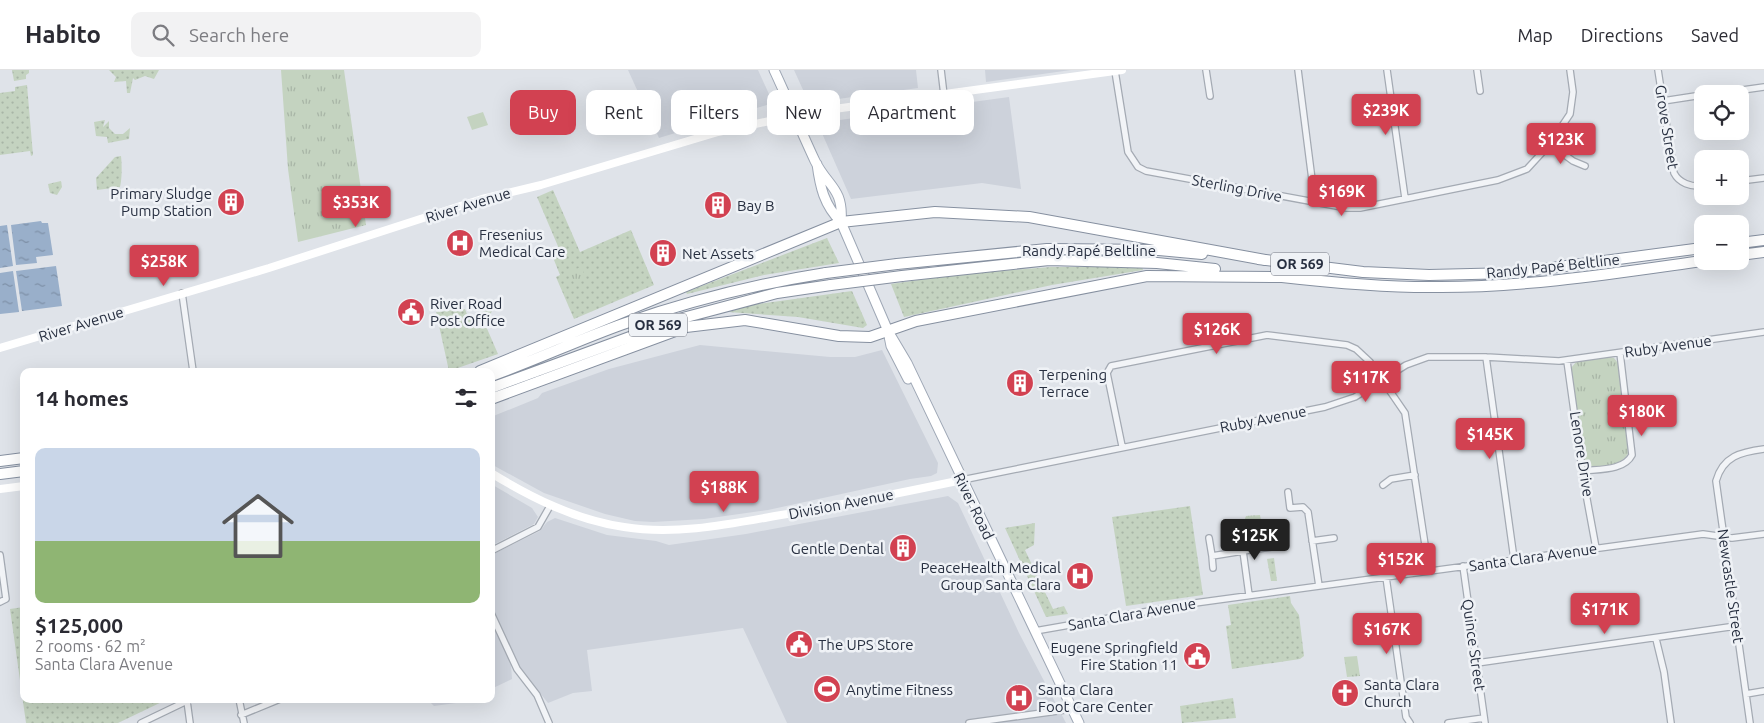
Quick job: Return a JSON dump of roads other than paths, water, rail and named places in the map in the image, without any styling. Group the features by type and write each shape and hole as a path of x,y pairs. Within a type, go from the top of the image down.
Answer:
{"highway":[{"path":"487,368 841,222 935,212 1029,217 1265,260"},
{"path":"1749,242 1764,240"},
{"name":"Randy Papé Beltline","path":"495,374 622,325 691,302 771,282 826,273 1011,251 1099,248 1159,250 1364,272 1429,275 1513,274 1694,249"},
{"path":"1749,254 1764,252"},
{"name":"Randy Papé Beltline","path":"495,387 679,318 767,296 832,285 993,265 1058,260 1157,263 1365,286 1441,287 1515,284 1694,262"},
{"path":"495,398 686,327 745,320 856,338 874,336 916,321 1147,276 1287,278"},
{"path":"0,461 20,458"},
{"path":"0,474 20,472"}],"main road":[{"path":"774,70 783,90"},
{"path":"803,135 816,164 824,197 830,211 841,222 888,331"},
{"path":"816,164 836,191 842,207 841,222"},
{"name":"River Road","path":"888,331 893,350 935,423 1079,723"}],"street":[{"path":"941,70 943,90"},
{"name":"River Avenue","path":"974,91 1118,70"},
{"name":"Sterling Drive","path":"1118,70 1128,152 1138,167 1146,171 1315,203 1360,208 1498,180 1517,174 1534,163 1550,144 1570,114 1574,92 1570,70"},
{"path":"1206,70 1210,96"},
{"path":"1298,70 1315,203"},
{"path":"1387,70 1405,198"},
{"path":"1477,70 1480,91"},
{"name":"Grove Street","path":"1658,70 1672,168 1682,182 1694,186"},
{"path":"1749,89 1764,87"},
{"path":"1663,101 1694,96"},
{"name":"River Avenue","path":"0,348 269,268 482,199 542,185 709,134 767,121"},
{"path":"1550,144 1573,161 1585,166"},
{"path":"1749,180 1764,178"},
{"path":"182,293 193,368"},
{"name":"Ruby Avenue","path":"962,480 1122,446 1325,407 1355,397 1406,365 1428,357 1486,357 1546,362 1764,332"},
{"path":"1122,446 1107,374 1109,368 1115,364 1271,335 1351,346 1366,356 1405,413 1429,571"},
{"path":"1583,471 1620,465 1632,455 1620,353"},
{"path":"1486,357 1514,559"},
{"name":"Lenore Drive","path":"1567,360 1596,548"},
{"name":"Newcastle Street","path":"1750,723 1716,481 1721,467 1733,456 1764,449"},
{"path":"1383,485 1391,478 1415,474"},
{"name":"Division Avenue","path":"495,475 550,506 622,527 666,530 731,524 857,502 962,480"},
{"path":"0,489 20,486"},
{"path":"1288,492 1290,508 1301,507 1308,511 1319,586"},
{"path":"495,549 536,528 550,506"},
{"name":"Santa Clara Avenue","path":"1035,631 1150,610 1249,595 1596,548 1703,534 1724,537 1764,534"},
{"path":"1209,538 1213,568"},
{"path":"1312,541 1334,538"},
{"path":"1212,556 1285,545"},
{"path":"1243,552 1249,595"},
{"path":"0,555 6,599 0,602"},
{"name":"Quince Street","path":"1463,566 1485,720"},
{"path":"1386,577 1406,717 1410,723"},
{"path":"495,622 517,669 535,692 549,723"},
{"path":"1477,663 1736,626"},
{"path":"1656,638 1664,672 1671,723"},
{"path":"1746,694 1764,691"},
{"path":"141,723 183,703"},
{"path":"189,703 190,723"},
{"path":"240,703 244,723"},
{"path":"242,715 270,703"},
{"path":"969,723 1072,709"},
{"path":"1448,723 1485,720"}],"water":[{"path":"41,221 42,223 48,223 53,255 36,257 37,263 16,265 11,225"},
{"path":"7,225 13,266 0,268 0,226"},
{"path":"56,266 62,306 22,311 16,271"},
{"path":"13,271 19,312 0,314 0,273"}],"place":[{"name":"Primary Sludge Pump Station","path":"231,202"},
{"name":"Bay B","path":"718,205"},
{"name":"Fresenius Medical Care","path":"460,243"},
{"name":"Net Assets","path":"663,253"},
{"name":"River Road Post Office","path":"411,312"},
{"name":"Terpening Terrace","path":"1020,383"},
{"name":"Gentle Dental","path":"903,548"},
{"name":"PeaceHealth Medical Group Santa Clara","path":"1080,576"},
{"name":"The UPS Store","path":"799,644"},
{"name":"Eugene Springfield Fire Station 11","path":"1197,656"},
{"name":"Anytime Fitness","path":"827,689"},
{"name":"Santa Clara Church","path":"1345,693"},
{"name":"Santa Clara Foot Care Center","path":"1019,698"}]}
